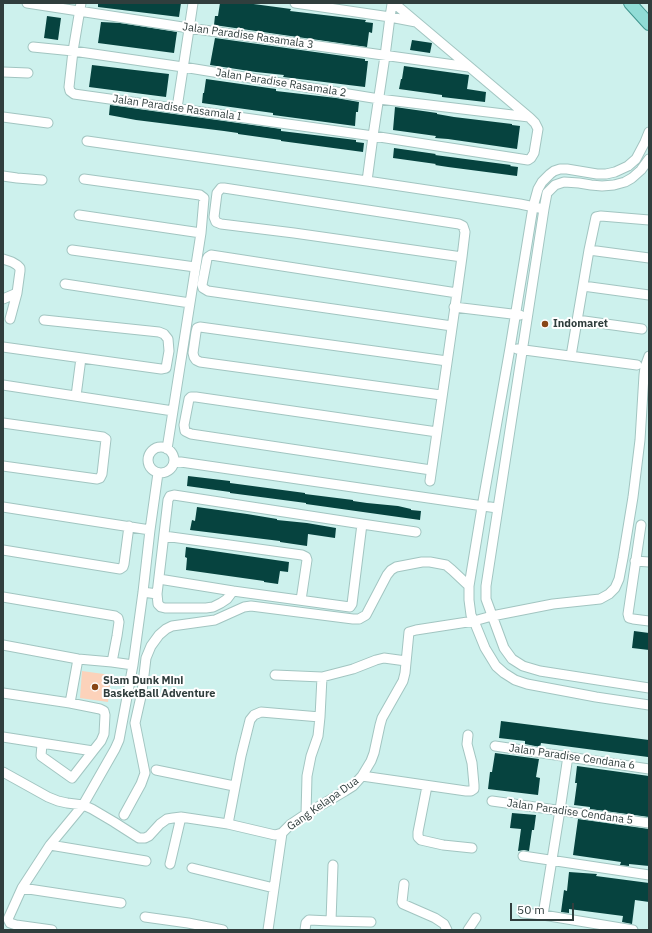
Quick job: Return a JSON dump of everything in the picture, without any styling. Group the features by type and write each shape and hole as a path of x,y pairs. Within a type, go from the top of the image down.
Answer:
{"main road":[{"path":"630,3 648,21"}],"street":[{"name":"Jalan Paradise Rasamala 3","path":"27,3 80,7 189,28 469,67"},
{"path":"177,108 193,3"},
{"path":"295,3 417,22"},
{"path":"367,181 390,17 392,5 394,4 530,118"},
{"name":"Jalan Paradise Rasamala I","path":"80,7 69,87 70,91 74,94 373,136 528,160 534,153 538,129 530,118"},
{"name":"Jalan Paradise Rasamala 2","path":"33,47 73,51 183,67 379,99 530,118"},
{"path":"3,72 28,73"},
{"path":"3,117 48,123"},
{"path":"649,132 636,159 628,166 615,172 597,174 560,169 554,171 542,182 538,189 533,207 469,586 471,615 483,643 496,666 504,673 515,680 527,684 649,705"},
{"path":"87,141 367,181 544,209"},
{"path":"649,159 641,170 625,182 602,186 564,182 556,186 548,193 544,209 486,586 486,599 504,648 512,659 522,666 540,671 649,688"},
{"path":"3,176 42,180"},
{"path":"84,178 200,195 204,198 201,232 167,449"},
{"path":"430,480 462,257 465,232 462,226 458,224 224,188 221,188 218,193 214,217 216,222 221,224 462,257"},
{"path":"79,215 201,232"},
{"path":"571,356 596,217 601,216 649,220"},
{"path":"72,250 195,267"},
{"path":"589,250 649,258"},
{"path":"452,326 208,291 203,288 202,285 207,260 211,255 456,293"},
{"path":"3,259 12,262 20,268 17,293 10,319"},
{"path":"65,284 190,303"},
{"path":"583,286 649,295"},
{"path":"3,299 17,293"},
{"path":"454,307 528,316"},
{"path":"3,347 164,369 166,368 169,351 168,339 164,334 159,332 44,320"},
{"path":"577,320 642,329"},
{"path":"442,395 200,362 196,360 193,353 196,332 197,328 200,326 447,361"},
{"path":"510,348 644,366"},
{"path":"474,621 552,604 600,599 610,594 615,588 619,579 633,497 640,440 644,366 649,356"},
{"path":"76,396 81,358"},
{"path":"3,385 173,411"},
{"path":"431,470 191,434 185,431 184,425 189,399 190,397 196,397 437,432"},
{"path":"3,423 103,437 106,439 102,474 100,478 97,479 3,466"},
{"path":"159,447 167,449 172,454 174,461 172,467 169,470 158,473 151,469 148,458 155,448 159,447"},
{"path":"174,461 497,508"},
{"path":"52,930 10,923 5,919 22,888 50,845 83,805 116,749 133,666 158,473"},
{"path":"233,591 221,603 213,607 165,608 158,604 158,579 168,500 170,496 174,495 416,532"},
{"path":"3,507 150,530"},
{"path":"158,579 348,607 351,606 362,524"},
{"path":"641,525 628,614 629,618 649,621"},
{"path":"3,550 120,569 124,564 129,526"},
{"path":"164,536 302,555 306,557 307,560 301,600"},
{"path":"636,561 649,562"},
{"path":"124,815 142,784 145,773 135,723 142,692 146,658 159,635 166,629 172,626 215,620 244,607 251,606 359,619 366,616 391,570 396,567 422,562 446,565 469,586"},
{"path":"143,592 157,594"},
{"path":"3,597 115,616 118,618 119,622 112,662"},
{"name":"Gang Kelapa Dua","path":"268,930 282,833 291,824 306,814 353,786 362,776 374,753 382,718 403,681 408,634 410,631 474,621"},
{"path":"483,643 500,637"},
{"path":"3,645 78,659 112,662 133,666"},
{"path":"276,676 322,677 384,658 406,661"},
{"path":"70,703 78,659"},
{"path":"306,814 307,776 311,756 318,736 322,677"},
{"path":"596,697 600,681"},
{"path":"3,693 70,703 104,711 104,734 72,778 41,756 42,744"},
{"path":"228,824 234,786 246,734 250,720 254,715 261,712 320,717"},
{"path":"362,776 471,791 474,789 474,785 472,763 467,744 468,735"},
{"path":"3,737 93,751"},
{"name":"Jalan Paradise Cendana 6","path":"495,746 649,769"},
{"path":"543,915 568,756"},
{"path":"156,770 234,786"},
{"path":"3,772 48,797 58,801 83,805 92,809 139,838 149,836 160,824 167,820 181,817 228,824 275,835 282,833"},
{"path":"427,786 418,837 421,840 444,845 472,848"},
{"name":"Jalan Paradise Cendana 5","path":"492,801 649,823"},
{"path":"170,864 181,817"},
{"path":"50,845 146,861"},
{"path":"523,856 649,875"},
{"path":"331,921 333,865"},
{"path":"192,868 274,888"},
{"path":"404,884 403,904 435,918 444,924 446,930"},
{"path":"22,888 121,902"},
{"path":"523,913 633,930"},
{"path":"144,917 188,923 223,930"},
{"path":"468,930 476,918"},
{"path":"305,930 306,923 309,920 371,922"}],"shaded area":[{"name":"Slam Dunk Mini BasketBall Adventure","path":"82,671 111,675 108,702 80,698"}],"building":[{"path":"98,3 181,3 179,17 98,7"},
{"path":"220,3 246,3 291,9 290,11 366,20 365,22 373,23 372,33 369,32 367,47 214,25 215,16 218,16"},
{"path":"47,16 61,18 58,40 44,38"},
{"path":"101,22 120,23 177,32 174,53 98,43"},
{"path":"215,38 365,59 365,61 368,61 365,87 283,77 284,75 210,65"},
{"path":"412,40 432,43 430,53 410,50"},
{"path":"92,65 169,74 166,97 89,87"},
{"path":"404,66 469,75 467,89 486,92 485,102 442,97 442,95 399,89"},
{"path":"206,79 276,89 276,91 359,102 358,112 356,112 355,126 273,115 273,113 202,103"},
{"path":"110,105 281,129 281,131 356,140 356,142 364,143 363,152 109,115"},
{"path":"395,107 520,126 517,149 435,138 436,136 393,130"},
{"path":"394,148 511,165 510,166 518,167 517,176 393,158"},
{"path":"188,476 230,481 230,483 367,503 398,506 421,511 420,520 187,486"},
{"path":"197,507 336,528 335,538 308,534 307,546 280,541 190,530 192,520 195,521"},
{"path":"186,547 289,562 288,572 280,571 278,584 186,570"},
{"path":"634,631 649,633 649,650 632,648"},
{"path":"501,721 649,740 648,757 541,743 540,747 525,744 525,741 499,738"},
{"path":"495,753 539,759 536,777 540,778 538,795 488,789 490,772 492,772"},
{"path":"577,766 649,776 649,817 590,809 590,807 574,805 577,783 575,783"},
{"path":"512,813 536,815 529,851 518,851 521,829 510,828"},
{"path":"578,819 649,829 649,866 629,864 629,866 620,865 621,862 573,855"},
{"path":"569,872 597,874 596,876 649,883 649,902 635,900 632,924 622,922 623,916 569,909 569,913 561,912 564,890 567,891"}],"place":[{"name":"Indomaret","path":"545,324"},
{"name":"Slam Dunk Mini BasketBall Adventure","path":"95,687"}]}
